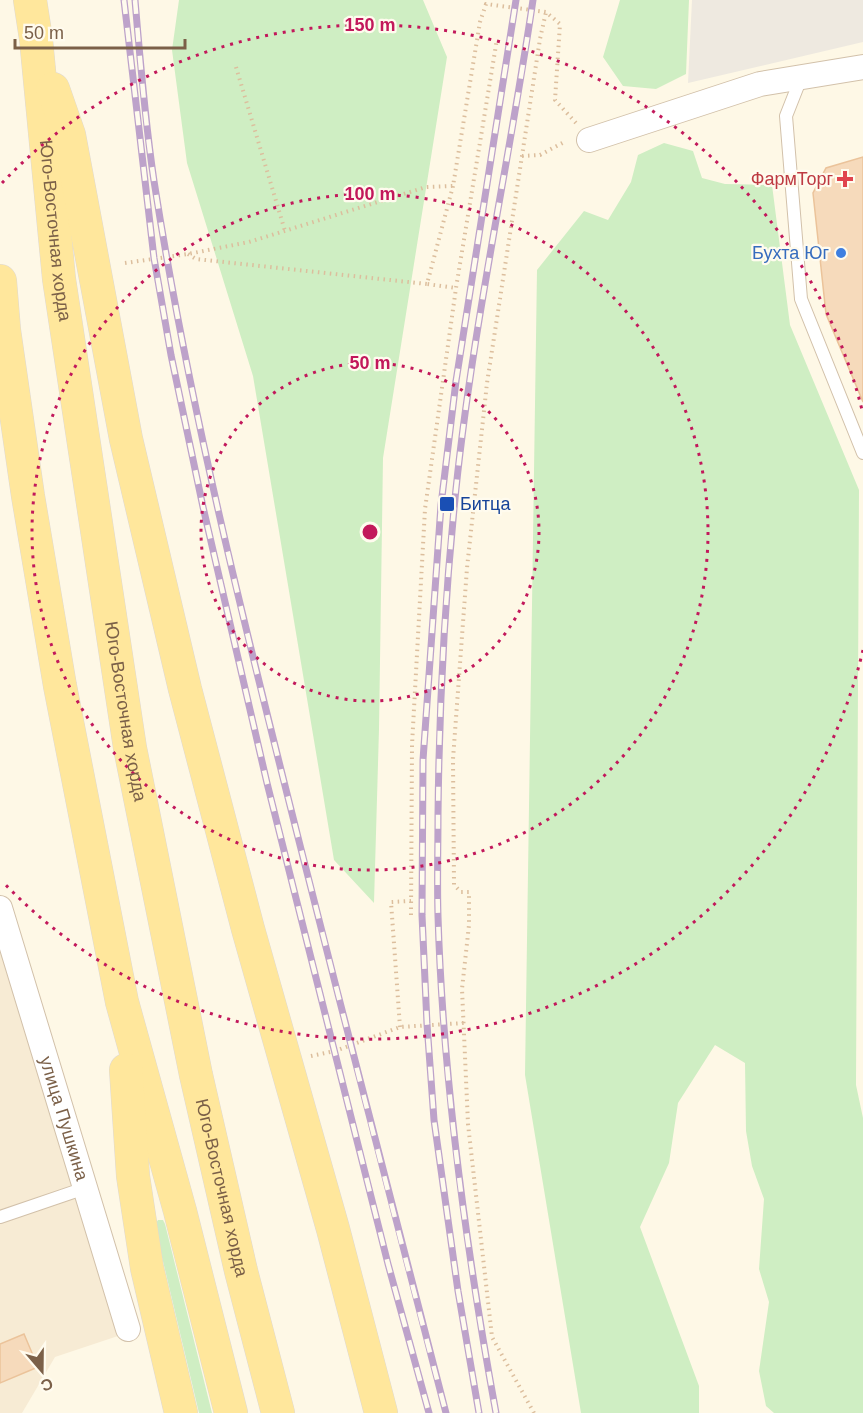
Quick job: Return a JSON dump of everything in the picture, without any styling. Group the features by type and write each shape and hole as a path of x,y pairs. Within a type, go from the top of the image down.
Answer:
{"main road":[{"name":"Юго-Восточная хорда","path":"30,0 36,39 59,279 130,748 196,1075 278,1413"},
{"path":"36,39 69,135 128,451 184,689 333,1229 381,1413"},
{"path":"0,281 4,330 58,675 122,1002 180,1211 231,1413"},
{"path":"122,1002 133,1176 147,1268 181,1413"}],"street":[{"path":"586,136 760,84 863,67"},
{"name":"улица Пушкина","path":"0,908 128,1329"}],"lane":[{"path":"801,78 786,116 801,299 863,453"},
{"path":"0,1217 86,1188"}],"path":[{"path":"427,284 453,186 480,22 486,4 546,12 560,24 555,100 586,136 540,155 522,156"},
{"path":"534,1413 492,1337 468,1124 462,989 470,892 461,892 454,885 453,759 467,568 487,383 546,12"},
{"path":"411,915 412,744 425,508 456,288 497,39"},
{"path":"236,67 285,231"},
{"path":"125,263 249,242 426,187 453,186"},
{"path":"188,254 196,259 456,288"},
{"path":"400,1027 391,902 411,901"},
{"path":"302,1058 335,1051 400,1027 464,1023"}],"shaded area":[{"path":"692,0 863,0 863,42 688,83"},
{"path":"0,905 118,1336 55,1357 22,1413 0,1413"}],"green space":[{"path":"179,0 423,0 447,57 383,458 374,903 334,860 253,376 187,163 172,50"},
{"path":"620,0 689,0 686,74 656,89 623,86 603,57"},
{"path":"664,143 693,151 702,178 725,184 772,185 790,325 859,490 856,1085 863,1118 863,1413 774,1413 766,1406 759,1371 769,1302 759,1269 764,1199 752,1166 746,1131 745,1063 715,1045 678,1103 669,1163 640,1227 699,1386 699,1413 581,1413 525,1075 537,270 584,211 608,220 631,182 638,155"},
{"path":"158,1220 163,1220 165,1224 212,1413 199,1413 157,1236 156,1223"}],"building":[{"name":"Бухта Юг","path":"863,157 863,402 826,314 813,193 826,168"},
{"path":"24,1334 38,1367 0,1383 0,1344"}],"railway":[{"path":"124,0 154,258 171,355 203,507 267,783 388,1264 429,1413"},
{"path":"135,0 145,113 154,181 201,433 280,766 446,1413"},
{"path":"479,1413 458,1291 434,1120 422,915 423,760 441,505 456,381 516,0"},
{"path":"496,1413 466,1228 445,1041 438,904 440,739 447,586 461,445 479,318 533,0"}],"place":[{"name":"ФармТорг","path":"845,179"},
{"name":"Бухта Юг","path":"841,253"},
{"name":"Битца","path":"447,504"}]}
